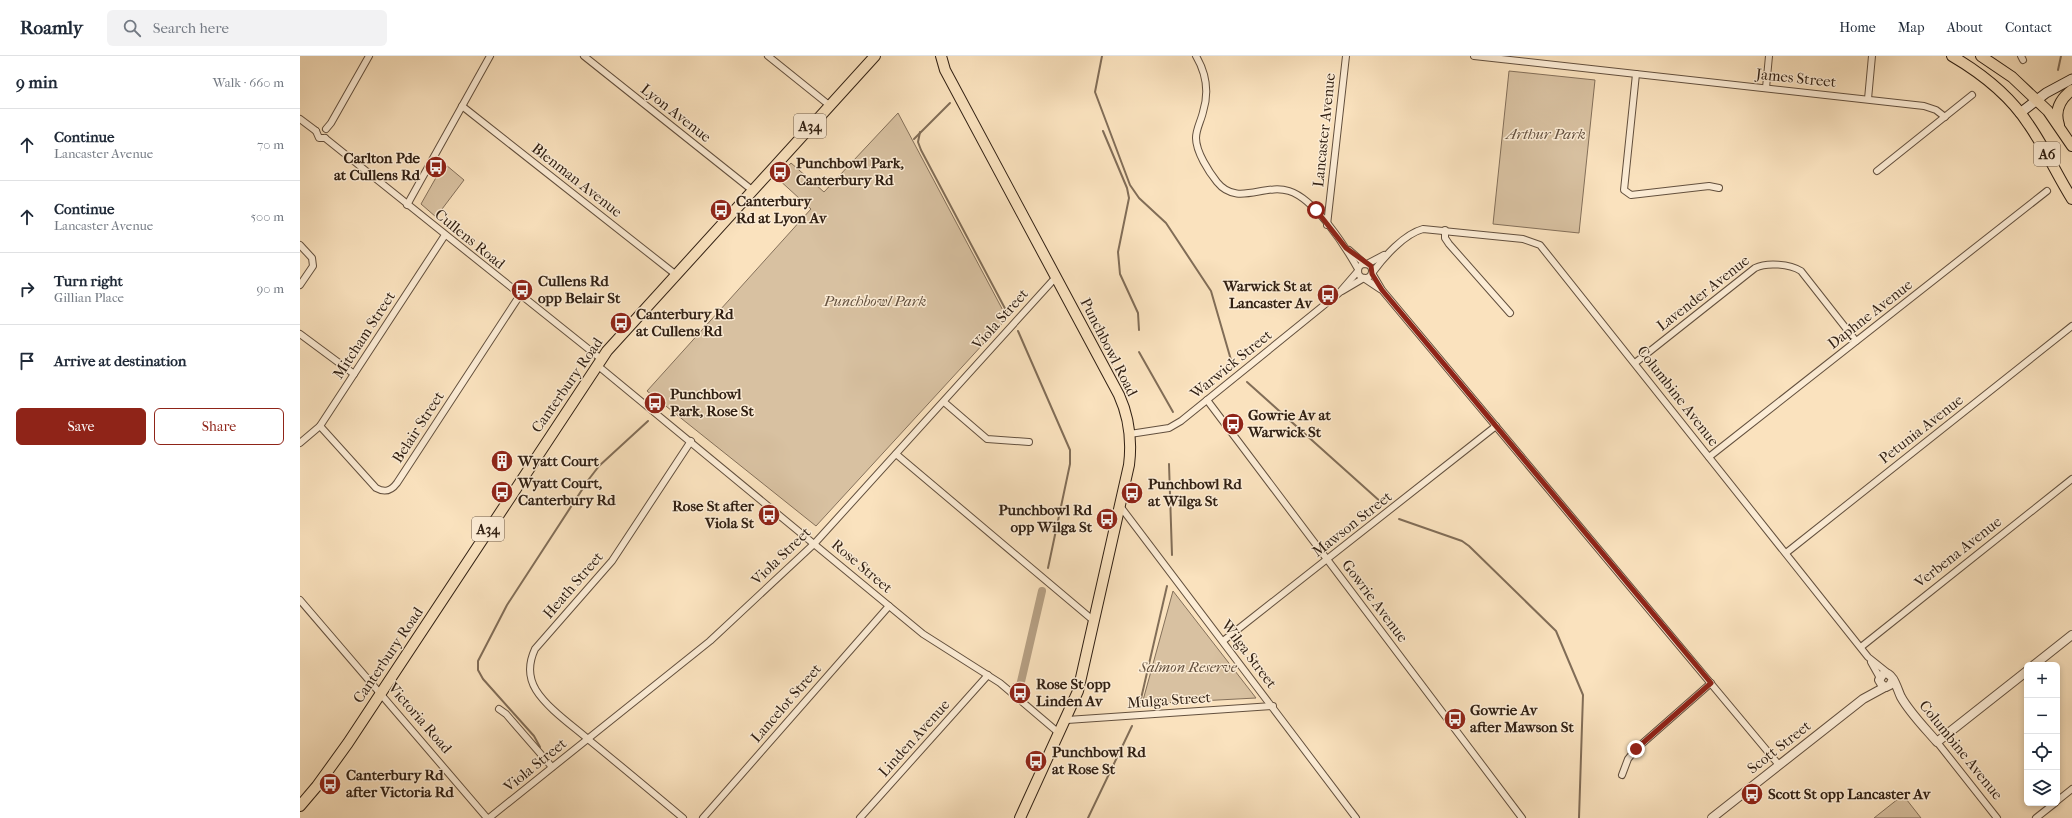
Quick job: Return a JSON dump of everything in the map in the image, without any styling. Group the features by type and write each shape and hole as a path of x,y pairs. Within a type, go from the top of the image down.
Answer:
{"main road":[{"name":"Canterbury Road","path":"300,806 332,766 599,362 675,274 875,56"},
{"name":"Punchbowl Road","path":"933,56 939,66 945,70"},
{"name":"Punchbowl Road","path":"941,56 945,70 1121,400 1130,434 1129,465 1078,691 1067,720 1020,818"},
{"name":"A6","path":"1952,56 1994,87 2020,113 2033,130 2072,199"},
{"name":"A6","path":"1981,56 2012,77 2048,111 2060,126 2072,146"},
{"path":"2020,113 2036,100 2072,79"},
{"path":"2060,126 2057,115 2059,105 2063,98 2072,90"}],"street":[{"path":"326,129 331,123 369,56"},
{"path":"407,205 490,56"},
{"name":"Lyon Avenue","path":"584,56 752,190"},
{"path":"768,56 829,105"},
{"path":"1196,56 1204,74 1206,95 1205,107 1197,131 1196,142 1200,153 1216,180 1225,189 1238,194 1251,194 1276,188 1295,193 1316,210 1346,248 1358,270 1359,275 1382,290"},
{"name":"Lancaster Avenue","path":"1327,225 1346,56"},
{"name":"James Street","path":"1474,56 1502,57 1636,74 1868,99 1932,108 1945,117"},
{"path":"1766,88 1770,56"},
{"path":"1868,99 1872,56"},
{"path":"1636,74 1624,190 1631,195 1709,186 1720,188"},
{"path":"1877,171 1972,96"},
{"name":"Blenman Avenue","path":"462,106 675,274"},
{"path":"300,119 316,131 316,135 319,138 325,138 328,134 326,129"},
{"path":"316,131 321,127 326,129"},
{"name":"Cullens Road","path":"325,138 520,295 599,362"},
{"name":"Daphne Avenue","path":"1710,457 2047,191"},
{"name":"Columbine Avenue","path":"1387,254 1414,232 1423,229 1527,239 1540,245 1861,647 1879,678"},
{"path":"1445,230 1445,238 1449,244 1510,313"},
{"name":"Mitcham Street","path":"300,443 320,426 445,235"},
{"path":"300,245 312,258 313,266 312,271 300,285"},
{"path":"1346,248 1366,264 1371,266 1372,273 1382,290 1780,765"},
{"path":"1358,270 1362,265 1387,254"},
{"path":"1365,278 1372,273 1387,254"},
{"name":"Lavender Avenue","path":"1635,363 1755,268 1765,264 1794,267 1801,271 1856,341"},
{"name":"Warwick Street","path":"1339,293 1358,270"},
{"name":"Viola Street","path":"488,818 710,641 815,543 944,402 1056,276"},
{"name":"Warwick Street","path":"1130,434 1173,426 1208,400 1339,293 1365,278"},
{"name":"Belair Street","path":"320,426 376,488 385,491 389,490 397,483 520,295"},
{"name":"Petunia Avenue","path":"1786,553 2072,326"},
{"path":"300,334 354,374"},
{"name":"Rose Street","path":"599,362 691,441 889,606 937,644 988,675 1060,734"},
{"name":"Gowrie Avenue","path":"1208,400 1522,818"},
{"path":"944,402 987,439 1029,442"},
{"name":"Mawson Street","path":"1223,641 1496,426"},
{"name":"Heath Street","path":"683,818 588,739 536,690 530,671 532,655 540,643 615,556 691,441"},
{"path":"896,454 1094,621"},
{"name":"Verbena Avenue","path":"1861,647 2072,479"},
{"name":"Wilga Street","path":"1120,506 1273,706 1356,818"},
{"name":"Victoria Road","path":"300,600 381,692 488,818"},
{"name":"Lancelot Street","path":"703,818 889,606"},
{"path":"2038,662 2072,635"},
{"name":"Columbine Avenue","path":"1868,657 1891,676 1902,700"},
{"path":"1937,742 2024,672"},
{"path":"1882,674 1891,676 1890,685 1885,687 1880,684 1879,678 1882,674"},
{"name":"Linden Avenue","path":"860,818 988,675"},
{"name":"Scott Street","path":"1863,699 1879,678"},
{"path":"1622,775 1625,763 1636,749 1711,683"},
{"name":"Columbine Avenue","path":"1885,687 1902,700 1997,818"},
{"name":"Scott Street","path":"1712,818 1863,699 1885,687"},
{"name":"Mulga Street","path":"1067,720 1273,706"},
{"path":"499,709 506,714 552,767"},
{"path":"2060,799 2072,789"},
{"path":"2036,818 2051,806"}],"green space":[{"name":"Arthur Park","path":"1509,71 1595,80 1579,233 1493,224"},
{"name":"Punchbowl Park","path":"898,113 1007,318 816,526 647,391 811,209 777,178 791,163 824,192"},
{"path":"446,165 464,180 436,217 421,204 442,167 444,169"},
{"name":"Salmon Reserve","path":"1173,591 1256,698 1142,704"},
{"path":"1903,795 1921,818 1874,818"}],"waterway":[{"path":"1102,56 1095,92 1130,185 1139,198 1166,223 1211,291 1231,360 1234,364"},
{"path":"2058,70 2061,56"},
{"path":"914,139 950,103"},
{"path":"1103,131 1127,188 1129,198 1118,252 1120,274 1138,313 1139,330"},
{"path":"920,132 918,142 921,150 1009,316"},
{"path":"1018,331 1070,450 1070,464 1048,568"},
{"path":"1139,352 1173,412"},
{"path":"1247,382 1382,503"},
{"path":"540,747 534,736 483,679 478,670 478,661 507,605 589,479 599,466 648,421"},
{"path":"1169,464 1172,555"},
{"path":"1399,519 1462,541 1469,546 1556,631 1583,695 1579,818"},
{"path":"1140,703 1167,586"},
{"path":"1020,686 1042,591"},
{"path":"1088,818 1132,726"}],"place":[{"name":"Carlton Pde at Cullens Rd","path":"436,167"},
{"name":"Punchbowl Park, Canterbury Rd","path":"780,172"},
{"name":"Canterbury Rd at Lyon Av","path":"721,210"},
{"name":"Cullens Rd opp Belair St","path":"522,290"},
{"name":"Warwick St at Lancaster Av","path":"1328,295"},
{"name":"Canterbury Rd at Cullens Rd","path":"621,323"},
{"name":"Punchbowl Park, Rose St","path":"655,403"},
{"name":"Gowrie Av at Warwick St","path":"1233,424"},
{"name":"Wyatt Court","path":"502,461"},
{"name":"Wyatt Court, Canterbury Rd","path":"502,492"},
{"name":"Punchbowl Rd at Wilga St","path":"1132,493"},
{"name":"Rose St after Viola St","path":"769,515"},
{"name":"Punchbowl Rd opp Wilga St","path":"1107,519"},
{"name":"Rose St opp Linden Av","path":"1020,693"},
{"name":"Gowrie Av after Mawson St","path":"1455,719"},
{"name":"Punchbowl Rd at Rose St","path":"1036,761"},
{"name":"Canterbury Rd after Victoria Rd","path":"330,784"},
{"name":"Scott St opp Lancaster Av","path":"1752,794"}],"route":[{"path":"1316,210 1346,248 1365,264 1371,266 1372,274 1382,290 1711,683 1636,749"}]}
